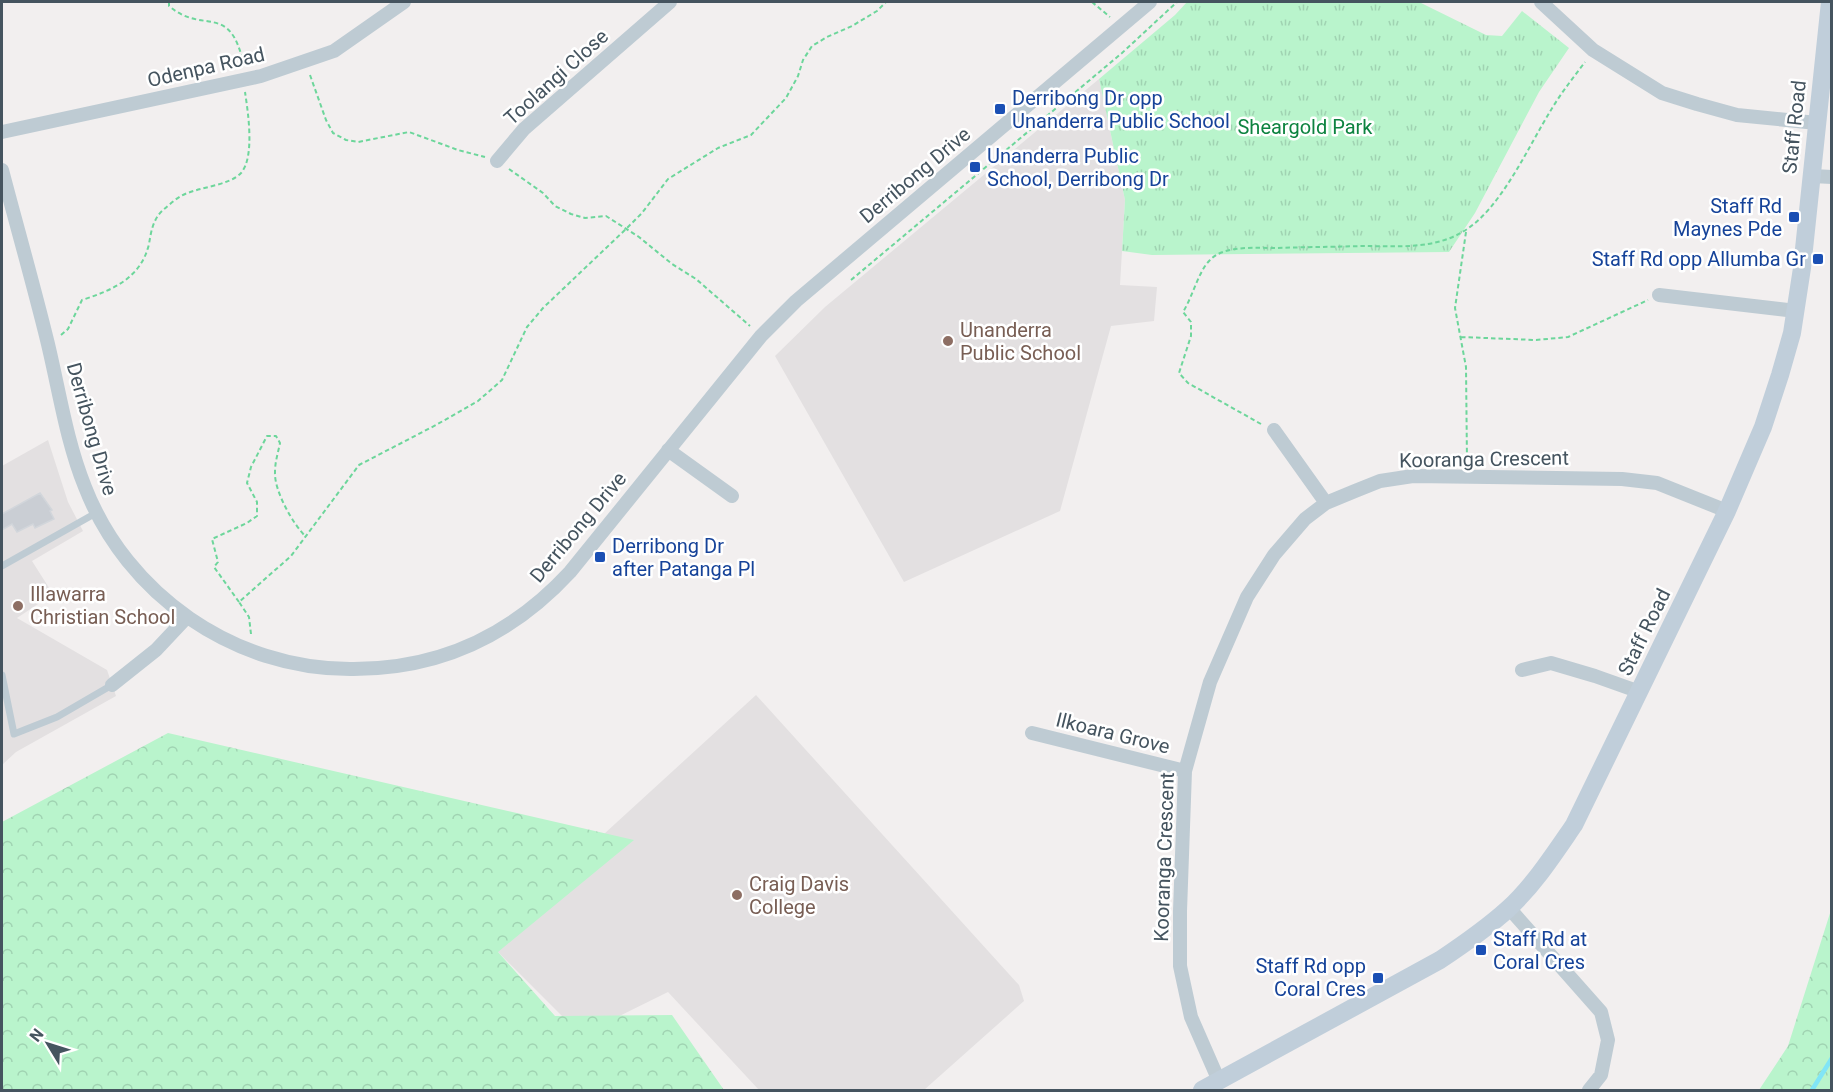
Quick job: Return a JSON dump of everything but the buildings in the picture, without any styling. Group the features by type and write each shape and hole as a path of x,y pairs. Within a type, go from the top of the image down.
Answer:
{"street":[{"name":"Odenpa Road","path":"2,132 261,76 334,51 404,2"},
{"name":"Toolangi Close","path":"497,161 524,129 670,2"},
{"name":"Derribong Drive","path":"2,171 47,341 67,428 84,486 96,513 134,569 170,605 210,632 247,650 315,667 359,669 409,666 444,656 510,625 551,592 570,572 762,336 809,289 1150,2"},
{"path":"1541,2 1593,50 1662,93 1737,115 1817,123"},
{"name":"Staff Road","path":"1202,1090 1440,960 1468,941 1509,908 1544,869 1574,825 1727,511 1763,427 1780,375 1796,311 1830,2"},
{"path":"1812,176 1832,177"},
{"path":"1659,295 1796,311"},
{"path":"1274,430 1326,503"},
{"path":"668,450 732,496"},
{"name":"Kooranga Crescent","path":"1220,1081 1191,1017 1180,966 1185,771 1210,682 1247,597 1274,555 1305,519 1326,503 1380,482 1413,476 1623,479 1657,483 1727,511"},
{"path":"112,685 156,650 187,617"},
{"path":"1522,670 1551,663 1640,692"},
{"name":"Ilkoara Grove","path":"1032,733 1185,771"},
{"path":"1509,908 1601,1012 1608,1040 1601,1075 1589,1090"}],"lane":[{"path":"2,566 96,513"},
{"path":"2,675 14,734 57,717 112,685"}],"path":[{"path":"47,341 60,336 68,329 82,300 121,283 139,269 147,253 153,225 160,213 180,196 228,181 241,173 249,153 250,120 242,80 244,66 233,34 222,23 179,15 169,2"},
{"path":"239,603 291,556 359,465 470,406 502,380 527,327 543,308 626,230 668,179 718,148 751,135 786,98 812,46 852,26 886,2"},
{"path":"1092,2 1121,27"},
{"path":"851,280 1122,53 1178,2"},
{"path":"1274,430 1188,383 1179,374 1191,336 1191,322 1183,312 1210,259 1227,251 1258,248 1413,246 1441,241 1466,230 1482,217 1499,197 1552,108 1593,50"},
{"path":"305,61 326,120 333,133 346,140 358,142 409,132 497,161 522,177 555,206 585,218 606,216 639,237 672,264 696,279 762,336"},
{"path":"1466,230 1455,308 1466,367 1467,476"},
{"path":"1460,337 1536,340 1568,337 1659,295"},
{"path":"247,650 251,636 249,617 214,567 218,562 212,538 247,523 257,516 257,502 247,483 251,467 267,436 276,436 280,443 274,475 287,510 298,530 306,537"}],"shaded area":[{"name":"Unanderra Public School","path":"1099,79 1125,200 1120,285 1157,287 1154,321 1111,326 1060,511 904,582 775,356 825,307"},
{"name":"Illawarra Christian School","path":"48,440 68,502 83,531 32,561 53,594 17,618 107,670 116,696 16,752 2,765 2,466"},
{"name":"Craig Davis College","path":"756,695 1019,985 1024,1001 924,1090 759,1090 668,992 581,1035 487,941"}],"green space":[{"name":"Sheargold Park","path":"1187,2 1419,2 1486,35 1502,36 1522,11 1569,48 1539,92 1475,213 1449,252 1152,255 1122,251 1125,200 1099,79 1175,15"},
{"path":"168,733 634,840 498,952 555,1016 672,1015 724,1090 2,1090 2,822"},
{"path":"1831,910 1831,1090 1759,1090 1788,1046"}],"waterway":[{"path":"1812,1090 1832,1058"}],"place":[{"name":"Derribong Dr opp Unanderra Public School","path":"1000,109"},
{"name":"Unanderra Public School, Derribong Dr","path":"975,167"},
{"name":"Staff Rd Maynes Pde","path":"1794,217"},
{"name":"Staff Rd opp Allumba Gr","path":"1818,259"},
{"name":"Unanderra Public School","path":"948,341"},
{"name":"Derribong Dr after Patanga Pl","path":"600,557"},
{"name":"Illawarra Christian School","path":"18,606"},
{"name":"Craig Davis College","path":"737,895"},
{"name":"Staff Rd at Coral Cres","path":"1481,950"},
{"name":"Staff Rd opp Coral Cres","path":"1378,978"}]}
